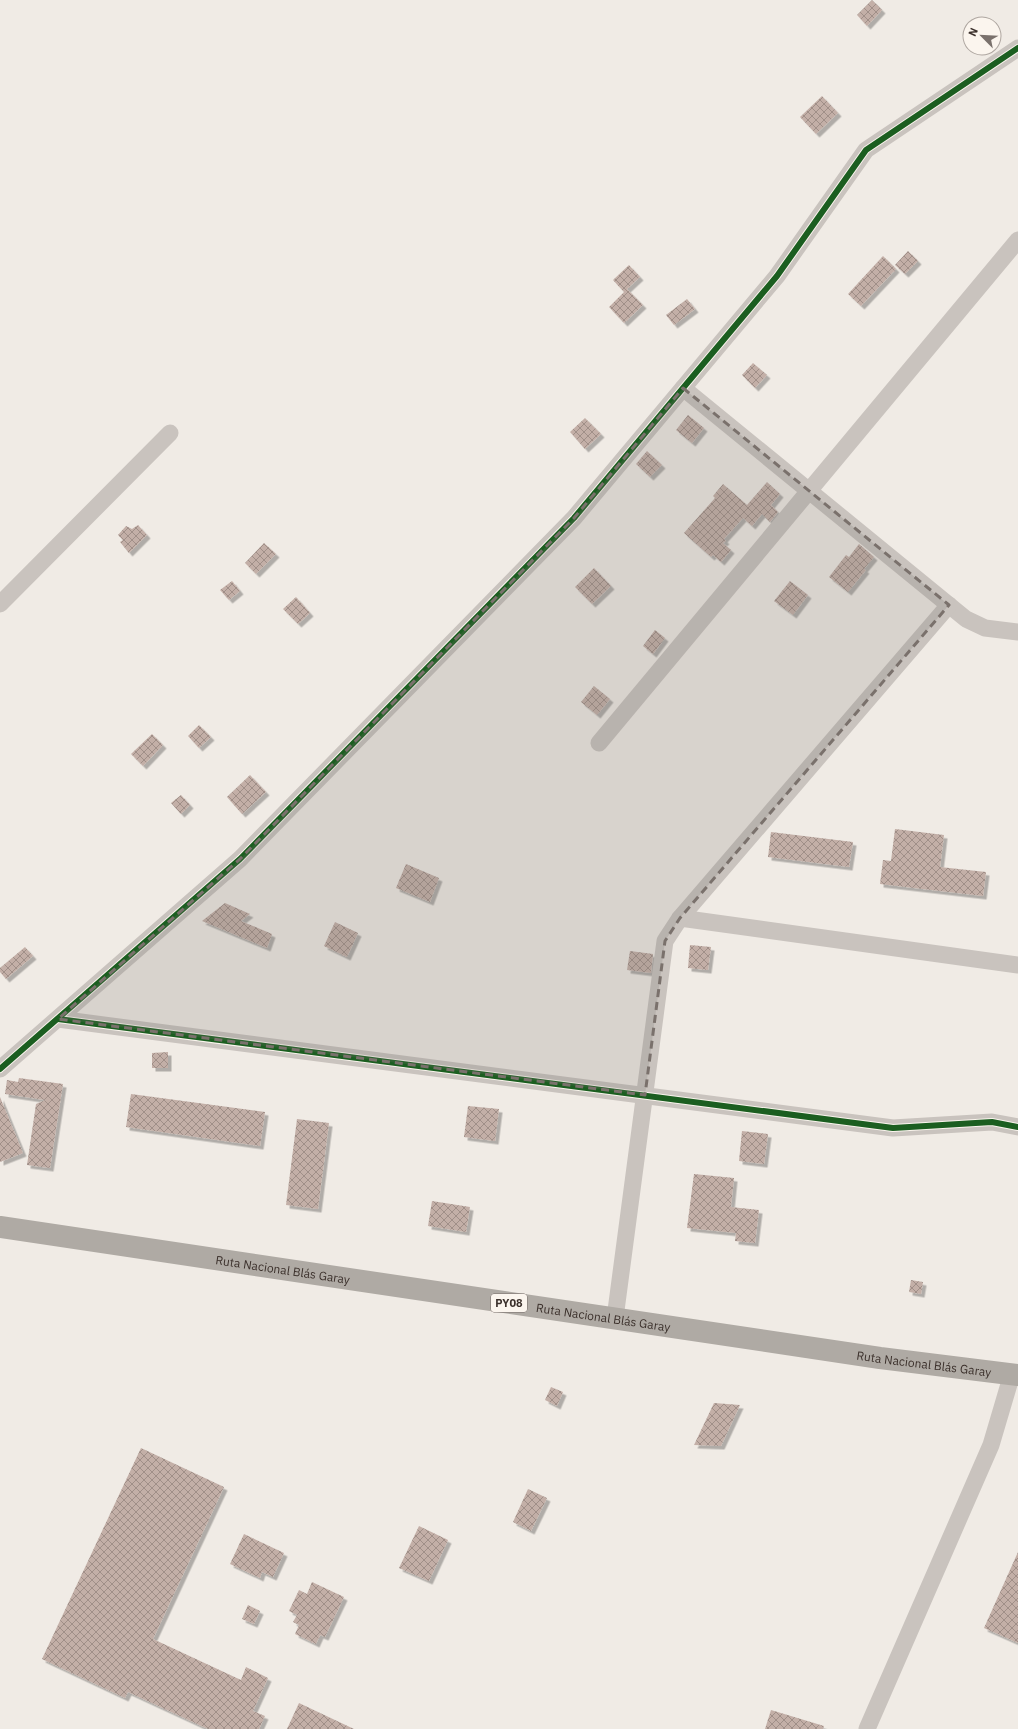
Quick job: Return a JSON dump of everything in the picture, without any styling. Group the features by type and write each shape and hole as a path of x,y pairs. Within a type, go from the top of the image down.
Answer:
{"highway":[{"name":"Ruta Nacional Blás Garay","path":"0,1227 880,1358 1015,1375"}],"street":[{"path":"0,1069 240,859 574,518 777,276 866,150 1018,48"},
{"path":"599,743 1018,240"},
{"path":"683,388 966,619 985,628 1018,632"},
{"path":"0,604 170,433"},
{"path":"615,1318 665,941 680,918 949,605"},
{"path":"680,918 1018,965"},
{"path":"58,1019 893,1128 992,1122 1018,1127"},
{"path":"867,1729 992,1445 1015,1375"}],"highlighted area":[{"path":"683,388 949,605 680,918 665,941 645,1095 58,1019 240,859 574,518"}],"building":[{"path":"872,0 882,10 867,26 857,15"},
{"path":"822,96 838,113 816,134 800,117"},
{"path":"908,251 918,261 905,274 895,265"},
{"path":"883,256 896,269 861,306 848,294"},
{"path":"629,265 640,277 627,289 643,305 624,323 609,307 624,292 613,280"},
{"path":"687,299 695,309 674,325 666,315"},
{"path":"753,363 767,375 755,388 742,375"},
{"path":"688,415 704,428 692,443 676,430"},
{"path":"585,418 601,434 585,449 570,432"},
{"path":"647,451 662,465 650,477 636,464"},
{"path":"767,482 780,494 771,505 778,512 770,522 762,514 752,526 743,518 724,539 726,541 723,543 731,550 721,562 713,555 711,557 684,533 715,498 713,496 723,484 747,505"},
{"path":"138,525 147,535 129,553 120,542 123,540 118,535 126,526 132,529"},
{"path":"264,543 276,554 256,574 245,563"},
{"path":"859,544 874,557 864,569 866,570 848,592 829,577 846,555 849,557"},
{"path":"594,568 611,586 592,604 575,587"},
{"path":"232,581 240,591 229,600 220,590"},
{"path":"790,581 808,595 793,615 774,601"},
{"path":"296,597 310,613 298,624 283,609"},
{"path":"655,630 665,638 653,654 643,646"},
{"path":"594,686 610,699 597,715 581,702"},
{"path":"199,725 211,737 199,748 188,736"},
{"path":"152,734 163,745 143,766 131,754"},
{"path":"250,775 266,792 242,814 227,797"},
{"path":"181,795 190,805 181,814 171,803"},
{"path":"895,829 944,835 940,867 986,872 983,896 880,884 883,860 891,861"},
{"path":"771,832 853,842 849,867 768,857"},
{"path":"406,864 439,878 430,902 396,888"},
{"path":"225,903 250,914 241,921 272,934 267,948 202,921"},
{"path":"335,922 358,933 347,957 324,946"},
{"path":"690,945 711,947 708,970 688,968"},
{"path":"25,947 33,956 6,979 0,972 0,968"},
{"path":"630,951 653,954 651,973 627,970"},
{"path":"168,1052 168,1068 152,1068 152,1053"},
{"path":"19,1078 63,1084 50,1168 27,1165 36,1104 45,1100 5,1094 7,1080 18,1082"},
{"path":"131,1094 265,1112 260,1146 126,1127"},
{"path":"0,1097 23,1153 0,1162"},
{"path":"468,1106 499,1109 495,1141 464,1137"},
{"path":"297,1119 329,1123 318,1209 286,1205"},
{"path":"742,1131 768,1134 764,1164 739,1161"},
{"path":"694,1174 734,1178 731,1207 759,1210 755,1243 735,1241 736,1233 687,1228"},
{"path":"432,1201 470,1207 466,1232 428,1226"},
{"path":"911,1280 923,1282 921,1294 909,1292"},
{"path":"551,1387 563,1392 557,1406 545,1400"},
{"path":"714,1403 740,1405 721,1446 694,1445"},
{"path":"141,1448 224,1487 153,1639 241,1680 246,1667 268,1678 253,1711 265,1716 259,1729 208,1729 128,1692 125,1698 42,1659"},
{"path":"528,1489 547,1498 531,1531 513,1522"},
{"path":"419,1526 448,1540 429,1581 399,1568"},
{"path":"244,1534 284,1553 273,1577 262,1572 260,1578 230,1564"},
{"path":"1018,1552 1018,1643 984,1628"},
{"path":"312,1582 344,1597 325,1637 320,1635 316,1644 295,1634 299,1625 293,1622 297,1615 289,1611 299,1590 307,1594"},
{"path":"248,1605 260,1611 254,1624 242,1619"},
{"path":"299,1703 354,1729 287,1729"},
{"path":"771,1710 824,1726 823,1729 765,1729"}],"cycle path":[{"path":"0,1069 240,859 574,518 777,276 866,150 1018,48"},
{"path":"58,1019 893,1128 992,1122 1018,1127"}]}
